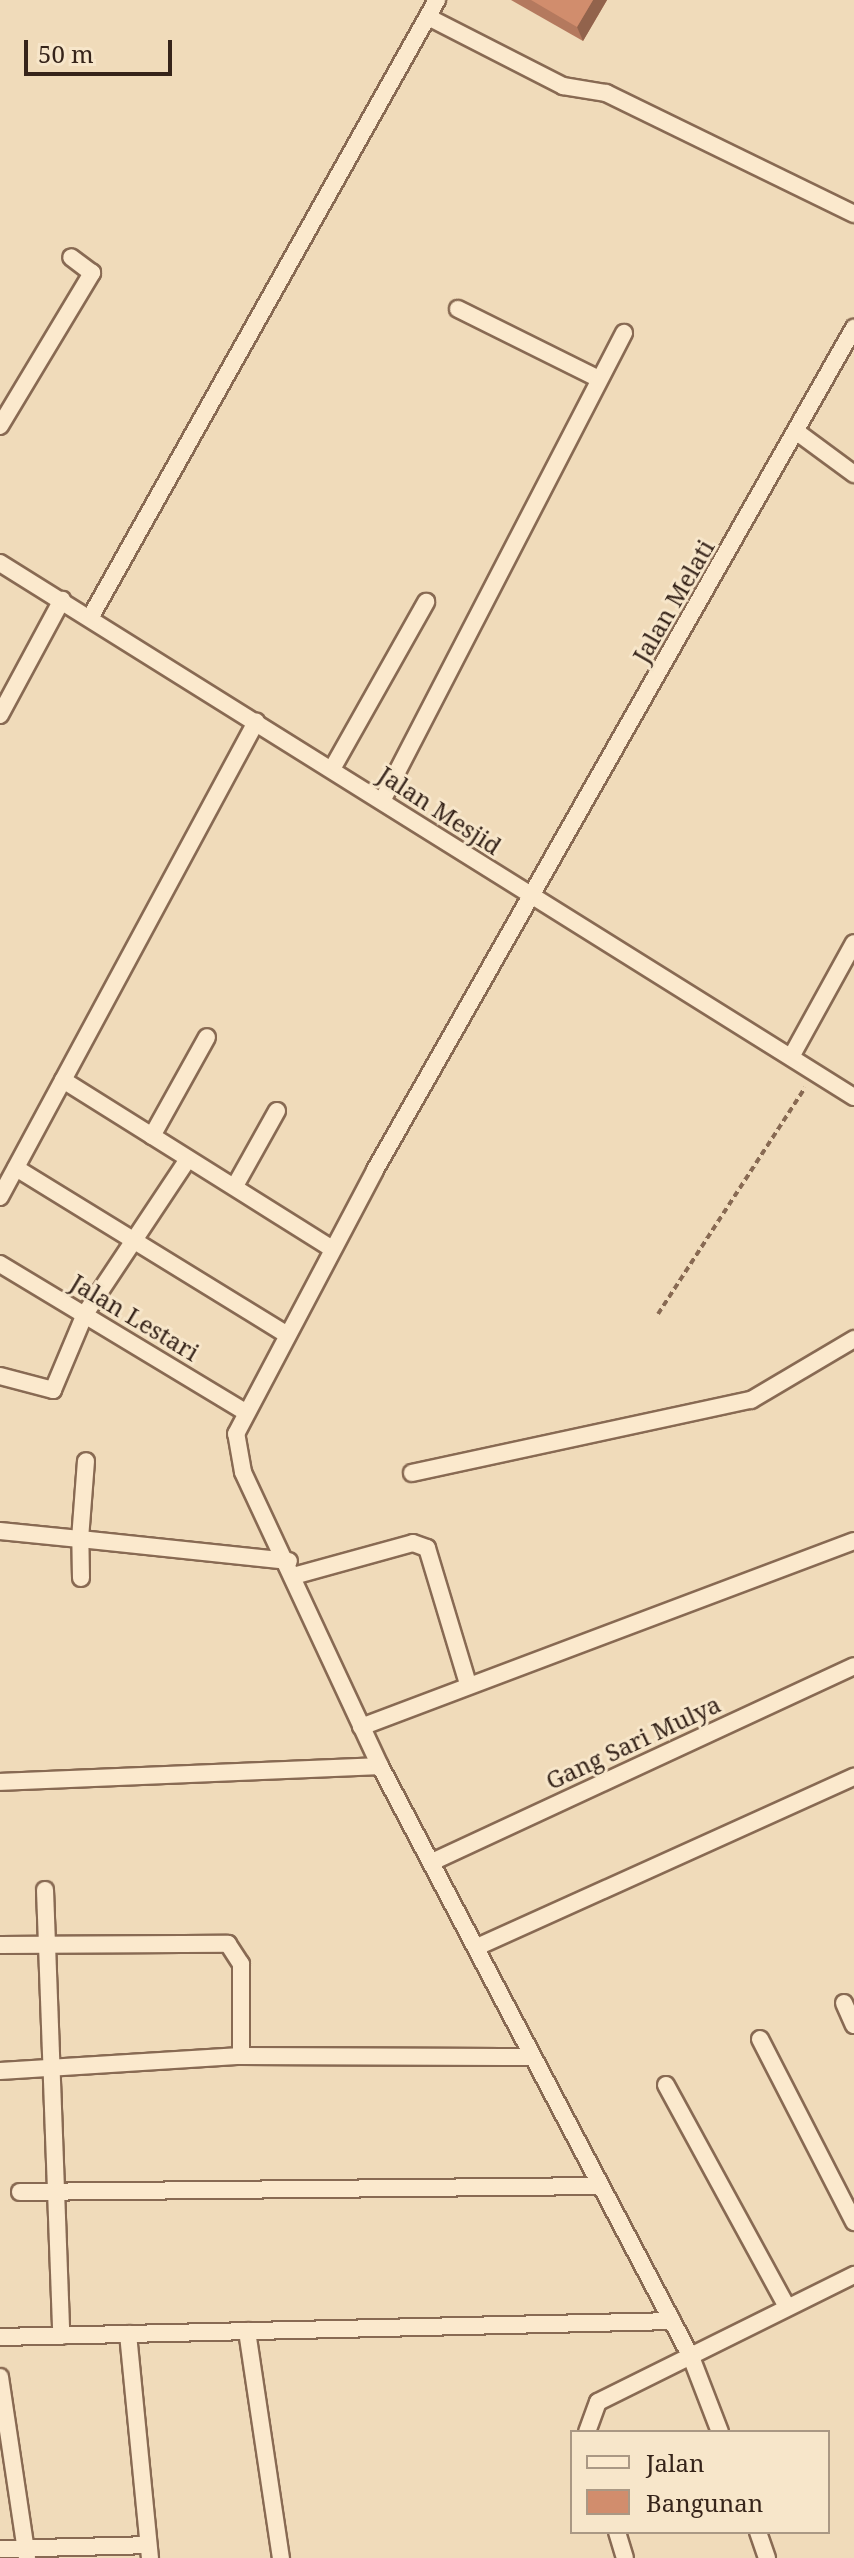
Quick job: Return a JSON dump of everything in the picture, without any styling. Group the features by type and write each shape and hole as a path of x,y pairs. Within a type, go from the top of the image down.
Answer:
{"street":[{"path":"90,618 437,0"},
{"path":"428,17 563,86 606,93 854,214"},
{"path":"0,426 92,273 71,257"},
{"path":"458,309 599,379"},
{"name":"Jalan Melati","path":"719,2430 691,2357 530,2057 477,1947 380,1766 293,1568 237,1453 244,1411 332,1249 534,899 854,328"},
{"path":"382,801 624,333"},
{"path":"797,432 854,474"},
{"name":"Jalan Mesjid","path":"0,563 854,1097"},
{"path":"0,715 62,600"},
{"path":"332,769 426,602"},
{"path":"0,1197 256,722"},
{"path":"791,1057 854,943"},
{"path":"152,1136 207,1037"},
{"path":"63,1080 332,1249"},
{"path":"235,1186 277,1111"},
{"path":"0,1376 60,1393 85,1314 188,1159"},
{"path":"16,1168 286,1334"},
{"name":"Jalan Lestari","path":"0,1264 244,1411"},
{"path":"412,1473 751,1400 854,1339"},
{"path":"81,1578 80,1539 86,1461"},
{"path":"0,1531 293,1568 413,1543 427,1548 468,1684"},
{"path":"361,1727 468,1684 854,1541"},
{"name":"Gang Sari Mulya","path":"432,1862 854,1666"},
{"path":"0,1782 380,1766"},
{"path":"477,1947 854,1777"},
{"path":"45,1890 61,2336"},
{"path":"0,1945 228,1944 241,1964 241,2056"},
{"path":"844,2003 854,2025"},
{"path":"760,2039 854,2222"},
{"path":"0,2071 241,2056 530,2057"},
{"path":"666,2085 787,2307"},
{"path":"20,2192 599,2186"},
{"path":"588,2430 598,2402 854,2275"},
{"path":"0,2337 672,2321"},
{"path":"247,2331 281,2558"},
{"path":"0,2549 26,2553 149,2552 128,2334"},
{"path":"0,2377 26,2553"},
{"path":"618,2534 625,2558"},
{"path":"759,2534 767,2558"}],"path":[{"path":"658,1314 815,1072"}],"building":[{"path":"531,0 593,0 577,27"}]}
